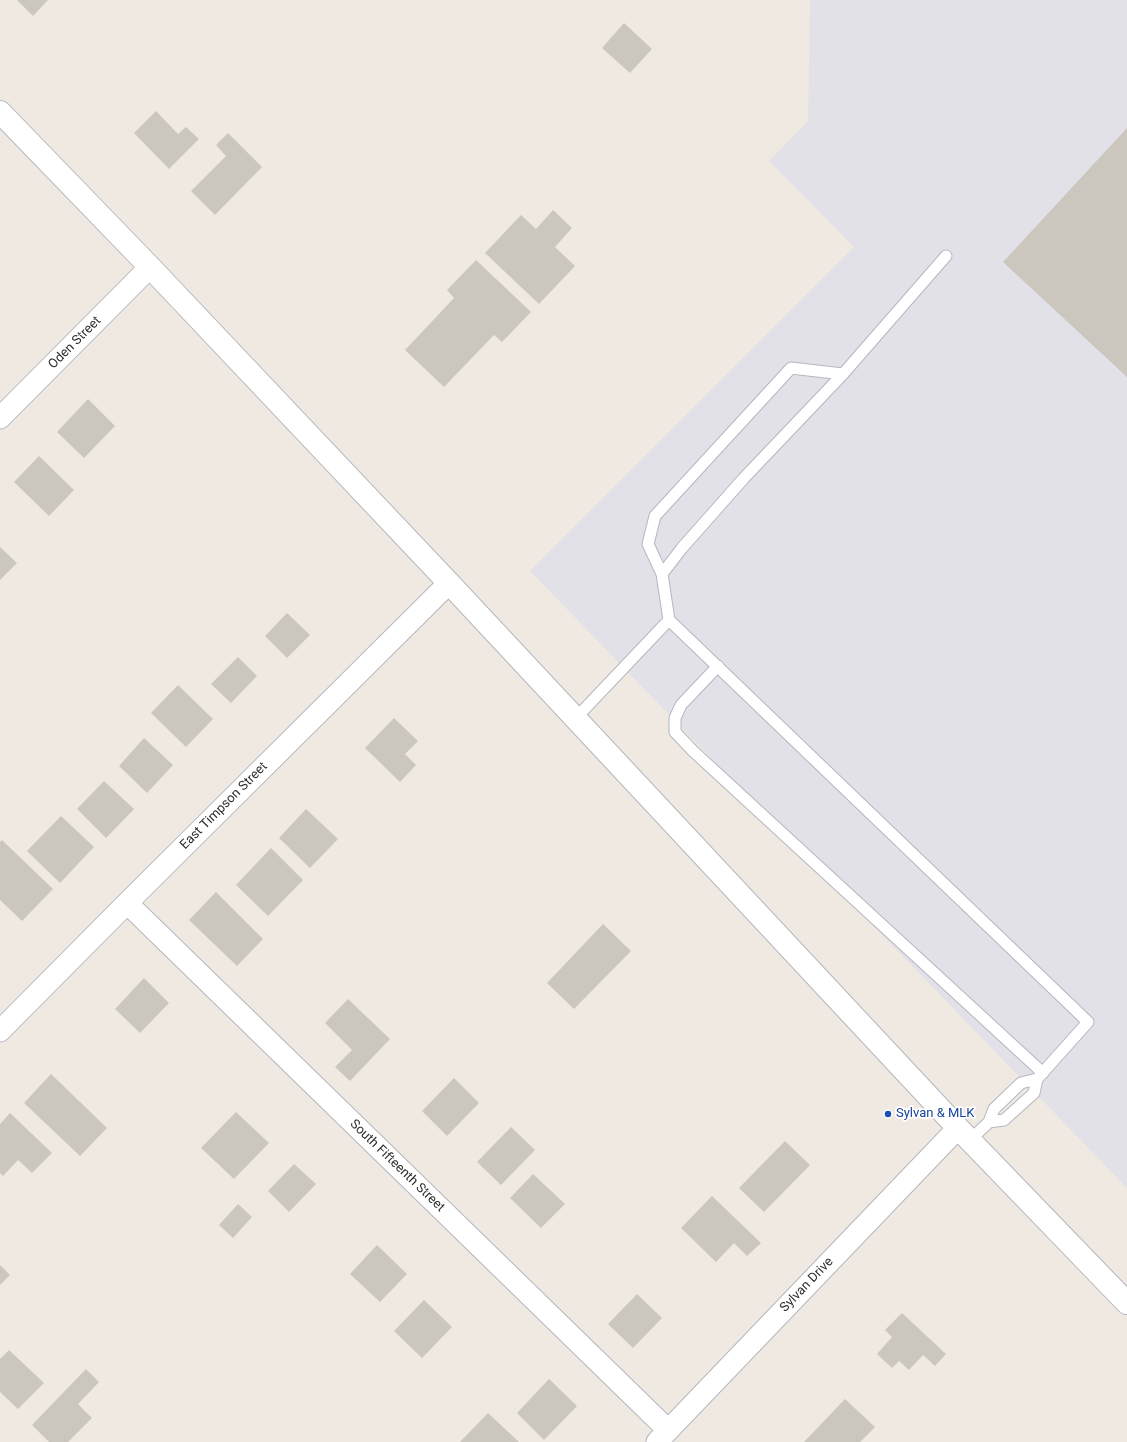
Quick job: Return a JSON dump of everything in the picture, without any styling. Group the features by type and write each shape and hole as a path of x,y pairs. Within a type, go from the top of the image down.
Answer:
{"street":[{"path":"0,112 150,267 449,583 964,1134 1127,1303"},
{"name":"Oden Street","path":"0,418 150,267"},
{"name":"East Timpson Street","path":"0,1032 127,903 449,583"},
{"name":"South Fifteenth Street","path":"127,903 662,1436"},
{"name":"Sylvan Drive","path":"662,1436 964,1134"}],"lane":[{"path":"662,574 682,548 744,478 843,374 946,256"},
{"path":"843,374 791,368 655,516 648,544 662,574 669,620 1088,1022 1040,1076 1034,1093 1004,1120 989,1122 964,1134"},
{"path":"575,719 669,620"},
{"path":"718,666 682,705 675,718 675,732 698,757 1040,1076"},
{"path":"989,1122 994,1109 1021,1082 1040,1076"}],"shaded area":[{"path":"810,0 1127,0 1127,1188 530,571 854,247 769,161 808,121"}],"building":[{"path":"17,0 48,0 33,16"},
{"path":"624,23 652,49 630,73 602,48"},
{"path":"156,111 178,134 186,127 199,139 169,169 134,133"},
{"path":"1127,128 1127,377 1003,262"},
{"path":"228,133 262,167 215,215 191,191 226,156 216,145"},
{"path":"553,210 572,228 555,247 575,266 539,304 485,253 521,215 536,229"},
{"path":"476,260 531,312 502,342 494,335 444,387 405,350 454,298 447,290"},
{"path":"88,399 115,426 84,458 57,432"},
{"path":"39,456 74,490 49,516 14,482"},
{"path":"0,547 17,563 0,580"},
{"path":"287,613 310,635 287,658 265,636"},
{"path":"238,657 257,676 231,703 211,684"},
{"path":"178,685 213,719 186,747 151,713"},
{"path":"394,718 418,741 405,754 416,765 400,782 365,748"},
{"path":"144,738 173,765 147,793 119,766"},
{"path":"104,781 134,809 106,838 77,809"},
{"path":"306,809 338,839 310,868 279,838"},
{"path":"61,816 94,847 60,883 27,851"},
{"path":"2,840 53,889 22,921 0,900 0,842"},
{"path":"271,848 303,880 268,916 236,885"},
{"path":"216,892 263,939 237,966 189,920"},
{"path":"603,924 631,951 574,1009 547,983"},
{"path":"144,978 169,1003 140,1033 115,1009"},
{"path":"348,999 390,1039 350,1081 335,1067 352,1050 325,1023"},
{"path":"51,1074 107,1128 80,1156 24,1103"},
{"path":"454,1078 479,1103 447,1136 422,1111"},
{"path":"236,1112 269,1143 234,1179 201,1148"},
{"path":"10,1113 52,1153 32,1173 18,1160 3,1176 0,1173 0,1124"},
{"path":"511,1127 535,1150 501,1185 477,1162"},
{"path":"785,1141 810,1165 764,1212 739,1188"},
{"path":"294,1164 316,1184 289,1212 268,1191"},
{"path":"533,1174 565,1204 541,1228 510,1198"},
{"path":"712,1196 761,1243 747,1256 734,1243 716,1262 681,1228"},
{"path":"238,1204 252,1217 233,1238 219,1225"},
{"path":"377,1245 407,1274 380,1302 350,1274"},
{"path":"0,1265 10,1275 0,1285"},
{"path":"637,1294 662,1318 633,1348 608,1324"},
{"path":"424,1300 452,1327 422,1358 394,1331"},
{"path":"902,1313 946,1354 935,1366 923,1355 909,1370 899,1361 892,1368 877,1354 892,1337 885,1330"},
{"path":"9,1350 44,1383 18,1409 0,1392 0,1359"},
{"path":"86,1369 99,1382 78,1404 92,1418 68,1442 49,1442 32,1425"},
{"path":"549,1379 577,1406 544,1440 517,1413"},
{"path":"845,1399 875,1427 860,1442 804,1442"},
{"path":"488,1413 519,1442 460,1442"}],"place":[{"name":"Sylvan & MLK","path":"888,1114"}]}
